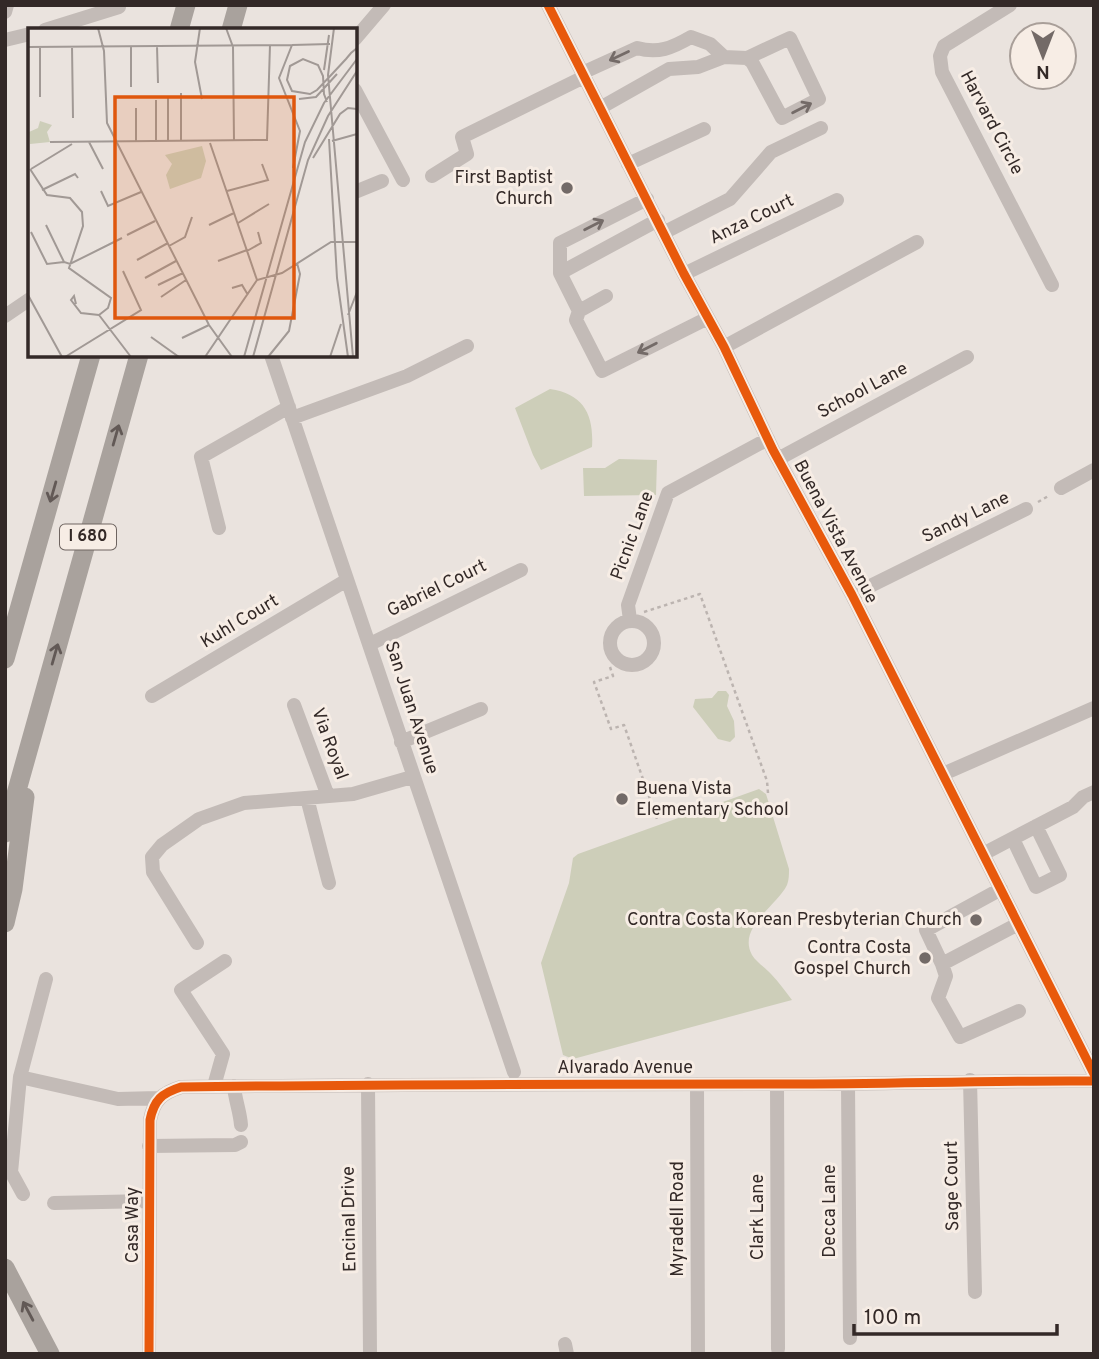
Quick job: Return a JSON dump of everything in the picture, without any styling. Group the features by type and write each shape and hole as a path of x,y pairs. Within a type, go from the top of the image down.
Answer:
{"highway":[{"path":"180,28 186,5"},
{"path":"232,28 238,5"},
{"name":"I 680","path":"5,659 90,357"},
{"name":"I 680","path":"5,833 138,357"},
{"path":"5,923 13,889 36,720"},
{"path":"5,1268 50,1354"}],"street":[{"path":"5,12 7,5"},
{"path":"357,35 370,12 384,5"},
{"name":"Buena Vista Avenue","path":"548,5 684,274 724,347 778,460 852,595 1094,1074"},
{"name":"Harvard Circle","path":"1010,5 944,46 940,56 942,72 1052,285"},
{"path":"52,28 119,8"},
{"path":"5,40 28,34"},
{"path":"432,176 467,154 462,138 637,48 647,51 668,50 691,37 710,44 724,57"},
{"path":"600,108 669,69 698,66 724,57 747,58 790,38 820,99 782,118 752,62 747,58"},
{"path":"668,50 669,69"},
{"path":"357,94 403,180"},
{"path":"560,273 661,226 730,199 771,152 821,128"},
{"path":"628,164 704,129"},
{"path":"357,191 382,181"},
{"path":"579,311 560,273 560,243 647,199"},
{"name":"Anza Court","path":"684,274 837,200"},
{"path":"724,347 917,242"},
{"path":"606,296 579,311 576,320 602,371 708,318"},
{"path":"5,316 28,300"},
{"path":"219,528 201,457 290,412 407,376 467,346"},
{"name":"San Juan Avenue","path":"272,357 514,1072"},
{"name":"School Lane","path":"778,460 967,357"},
{"name":"Picnic Lane","path":"630,621 628,606 668,493 768,439"},
{"path":"1061,488 1094,470"},
{"name":"Sandy Lane","path":"852,595 1026,509"},
{"name":"Gabriel Court","path":"370,644 522,570"},
{"name":"Kuhl Court","path":"152,696 347,580"},
{"name":"Via Royal","path":"295,705 328,796"},
{"path":"943,774 1094,708"},
{"path":"401,741 481,709"},
{"name":"Via Royal","path":"197,943 153,872 152,857 162,845 199,819 244,803 353,794 412,777"},
{"path":"983,854 1073,807 1083,797 1094,792"},
{"path":"307,798 329,883"},
{"path":"1013,839 1036,887 1060,875 1036,826"},
{"path":"1001,890 926,930 946,976 938,998 960,1037 1018,1010"},
{"path":"942,964 1018,924"},
{"path":"214,1086 223,1054 181,990 225,961"},
{"path":"23,1194 11,1171 20,1077 46,979"},
{"name":"Alvarado Avenue","path":"20,1077 118,1100 158,1098 181,1087 214,1086 848,1084 970,1080 1094,1082"},
{"name":"Sage Court","path":"970,1080 975,1292"},
{"name":"Myradell Road","path":"696,1083 698,1354"},
{"name":"Encinal Drive","path":"368,1084 370,1354"},
{"name":"Clark Lane","path":"777,1084 778,1349"},
{"name":"Decca Lane","path":"848,1084 850,1338"},
{"path":"234,1086 235,1100 240,1107 241,1125"},
{"name":"Casa Way","path":"149,1354 149,1146 152,1108 158,1098"},
{"path":"149,1146 235,1145 241,1142"},
{"path":"54,1203 149,1201"}],"path":[{"path":"644,612 700,594 768,781 768,793"},
{"path":"610,667 613,676 594,682 611,729 624,725 658,822"}],"green space":[{"path":"550,389 579,401 589,416 592,447 541,470 515,408"},
{"path":"619,459 657,460 656,495 584,496 583,468 605,468"},
{"path":"718,691 726,691 729,695 727,706 734,721 735,737 730,742 718,739 693,707 695,699 712,698"},
{"path":"759,789 766,794 789,875 782,893 754,926 749,945 754,958 792,1000 573,1059 563,1055 541,963 569,883 573,858"}],"cycle path":[{"path":"548,5 684,274 724,347 773,450 852,595 1094,1074"},
{"path":"149,1354 150,1120 160,1098 181,1087 1094,1081"}],"place":[{"name":"First Baptist Church","path":"567,188"},
{"name":"Buena Vista Elementary School","path":"622,799"},
{"name":"Contra Costa Korean Presbyterian Church","path":"976,920"},
{"name":"Contra Costa Gospel Church","path":"925,958"}]}
